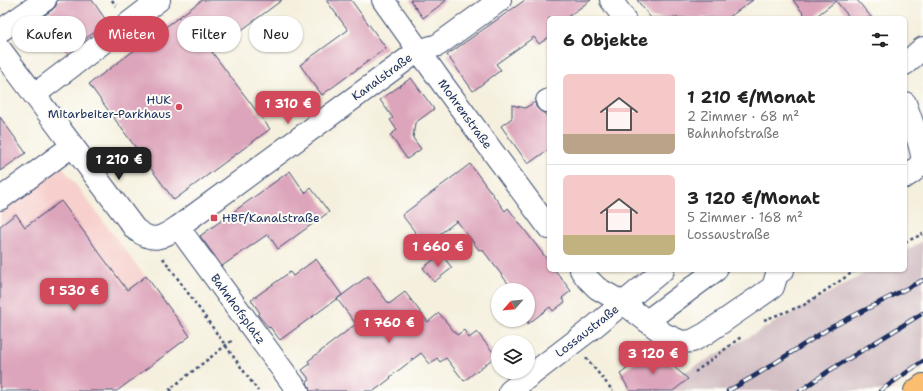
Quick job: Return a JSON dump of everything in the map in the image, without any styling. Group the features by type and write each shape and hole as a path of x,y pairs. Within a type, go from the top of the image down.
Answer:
{"highway":[{"path":"915,391 923,385"}],"street":[{"path":"0,31 45,0"},
{"path":"34,95 159,0"},
{"name":"Mohrenstraße","path":"383,0 547,225"},
{"name":"Kanalstraße","path":"148,238 162,237 178,227 418,50 438,45 500,0"},
{"path":"611,0 623,16"},
{"path":"907,62 923,48"},
{"path":"0,49 123,215 135,229 148,238"},
{"path":"907,112 920,144 922,159 916,170 907,177"},
{"path":"0,199 72,146"},
{"name":"Bahnhofsplatz","path":"178,227 298,391"},
{"path":"582,272 598,288 623,303 664,334 682,342 692,341 705,334 773,287 778,274 780,272"},
{"name":"Lossaustraße","path":"510,391 661,272"},
{"path":"646,321 713,272"}],"path":[{"path":"907,241 923,234"},
{"path":"148,238 258,391"},
{"path":"762,321 804,305 853,272"},
{"path":"172,391 170,389 250,326"},
{"path":"695,372 744,334"},
{"path":"586,358 613,391"}],"shaded area":[{"path":"61,165 190,336 117,391 0,391 0,211"},
{"path":"923,241 923,367 911,374 889,391 662,391 686,371 867,272 907,272 907,250"}],"building":[{"path":"57,0 92,0 103,16 94,16 94,33 86,38 86,16 43,16 56,6"},
{"name":"HUK Mitarbeiter-Parkhaus","path":"202,0 282,0 260,16 249,16 249,25 241,30 241,16 180,16"},
{"path":"326,0 351,0 386,48 322,95 300,65 348,30"},
{"path":"410,0 447,0 423,18"},
{"path":"525,0 591,0 569,16 547,16 547,38 539,44 534,37 496,64 501,70 473,91 447,55"},
{"path":"637,0 753,0 731,16 649,16"},
{"path":"793,0 857,0 870,16 848,16 836,1 817,16 805,16"},
{"name":"HUK Mitarbeiter-Parkhaus","path":"177,19 177,52 212,52 270,129 174,200 89,84 132,52 169,52 169,25"},
{"path":"411,78 434,109 415,123 413,138 421,149 407,159 390,135 397,130 390,120 393,118 380,100"},
{"path":"535,102 536,107 547,117 547,150 528,164 501,126 512,118 512,105 525,108"},
{"path":"0,117 26,153 0,171"},
{"path":"470,164 505,211 508,208 547,259 547,272 557,272 571,291 562,298 565,302 553,311 550,307 535,319 535,283 508,283 482,249 479,250 457,221 425,245 402,215"},
{"path":"290,171 305,193 311,188 329,212 278,249 268,234 222,266 200,236"},
{"path":"61,201 127,290 146,276 190,336 117,391 0,391 0,226 16,214 25,227"},
{"path":"441,254 452,268 434,282 423,268"},
{"path":"316,259 342,295 280,340 258,315 260,313 251,300 290,272 293,276"},
{"path":"368,276 389,304 405,292 428,322 439,313 457,335 464,330 469,338 477,332 491,350 491,360 464,381 446,358 440,362 437,358 430,364 421,353 374,391 310,391 307,382 310,380 302,370 310,364 308,361 356,324 337,299"},
{"path":"653,349 688,379 673,391 630,391 620,374"}],"railway":[{"path":"728,391 828,329 923,280"},
{"path":"800,391 827,372 923,313"},
{"path":"880,391 923,361"}],"place":[{"name":"HUK Mitarbeiter-Parkhaus","path":"179,107"},
{"name":"HBF/Kanalstraße","path":"214,218"}]}
